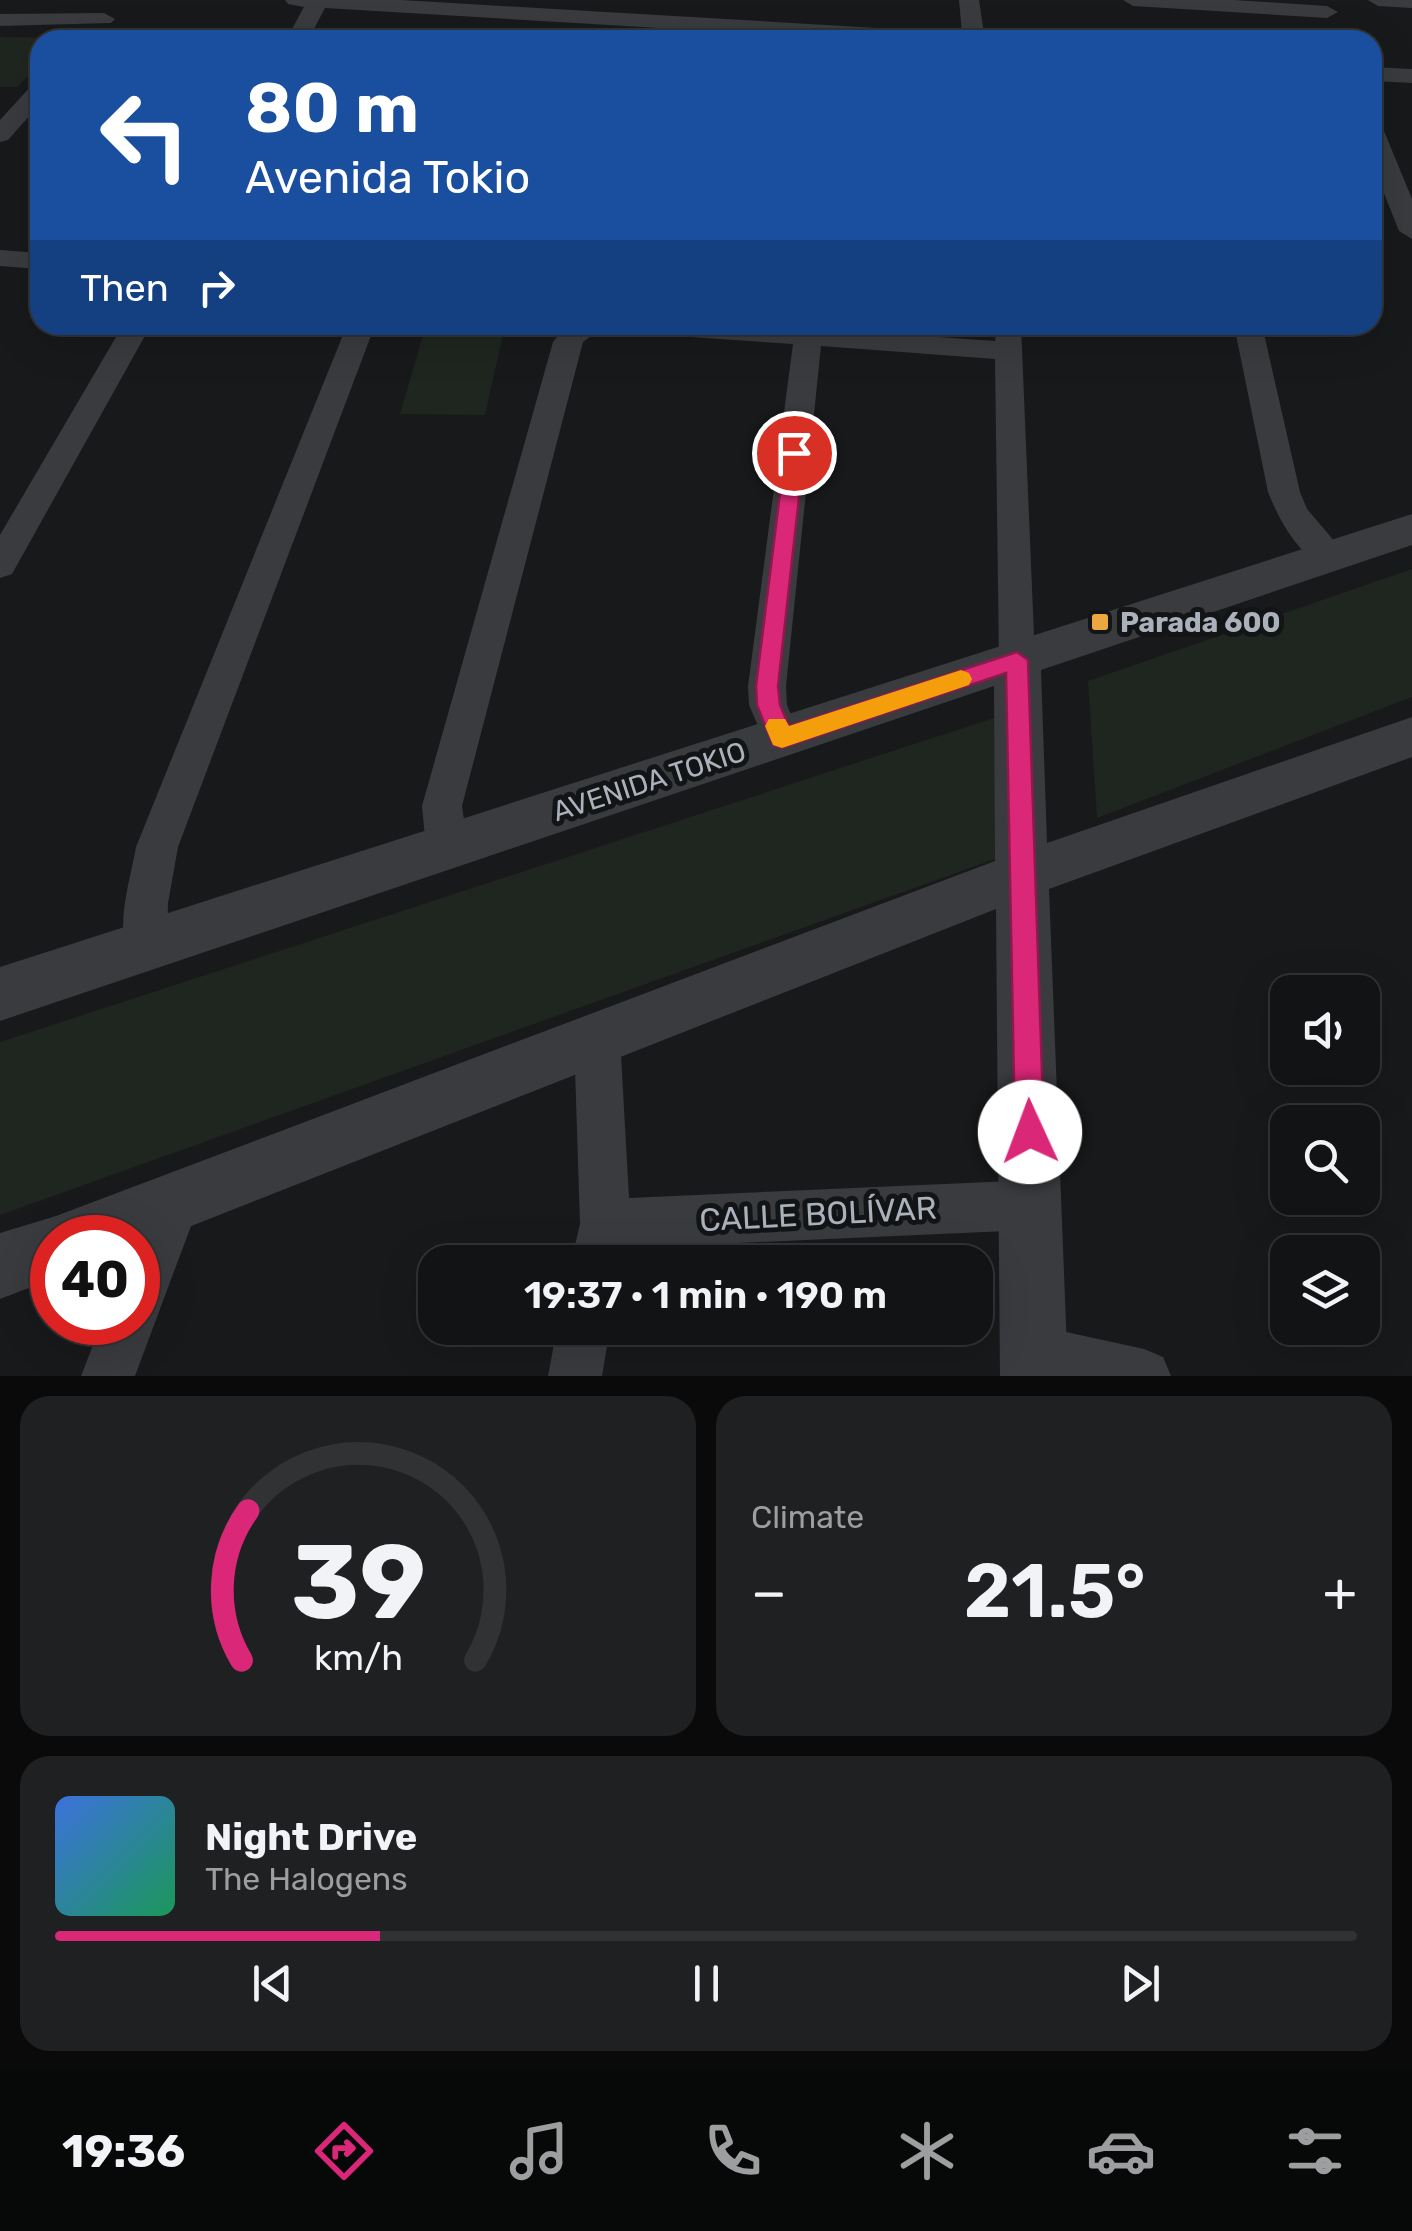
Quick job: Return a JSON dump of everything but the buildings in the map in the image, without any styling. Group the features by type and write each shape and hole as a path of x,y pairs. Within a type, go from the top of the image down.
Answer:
{"street":[{"path":"94,30 120,0"},
{"path":"295,0 476,12 617,10 875,30"},
{"path":"969,0 971,30"},
{"path":"1134,0 1325,6 1333,30"},
{"path":"1378,0 1412,2"},
{"path":"302,30 318,1"},
{"path":"470,30 476,12"},
{"path":"0,20 104,19"},
{"path":"1382,74 1412,76"},
{"path":"0,135 30,101"},
{"path":"1412,163 1383,175 1412,231"},
{"path":"0,258 30,260"},
{"path":"0,565 131,335"},
{"path":"145,946 147,904 158,847 357,335"},
{"path":"447,848 442,806 573,335"},
{"path":"793,335 1008,338 1034,1364 1144,1376"},
{"path":"1250,335 1284,492 1293,514 1330,556"},
{"path":"782,738 768,705 767,686 808,336"},
{"name":"AVENIDA TOKIO","path":"0,994 1412,529"},
{"path":"140,1215 1022,876 1412,737"},
{"path":"598,1036 601,1243"},
{"path":"160,1242 175,1202"},
{"name":"CALLE BOLÍVAR","path":"601,1243 1032,1205"},
{"path":"0,1266 30,1255"},
{"path":"108,1376 120,1345"},
{"path":"575,1376 581,1345"}],"shaded area":[{"path":"0,37 30,37 30,73 18,87 0,87"},
{"path":"423,335 503,335 485,415 400,414"},
{"path":"1412,569 1412,697 1097,818 1088,681"},
{"path":"1003,715 1012,853 0,1215 0,1042"}],"slow traffic":[{"path":"777,726 782,738 961,679"}],"place":[{"name":"Parada 600","path":"1100,622"}],"route":[{"path":"794,453 767,686 768,705 782,738 1017,660 1030,1132"}]}
